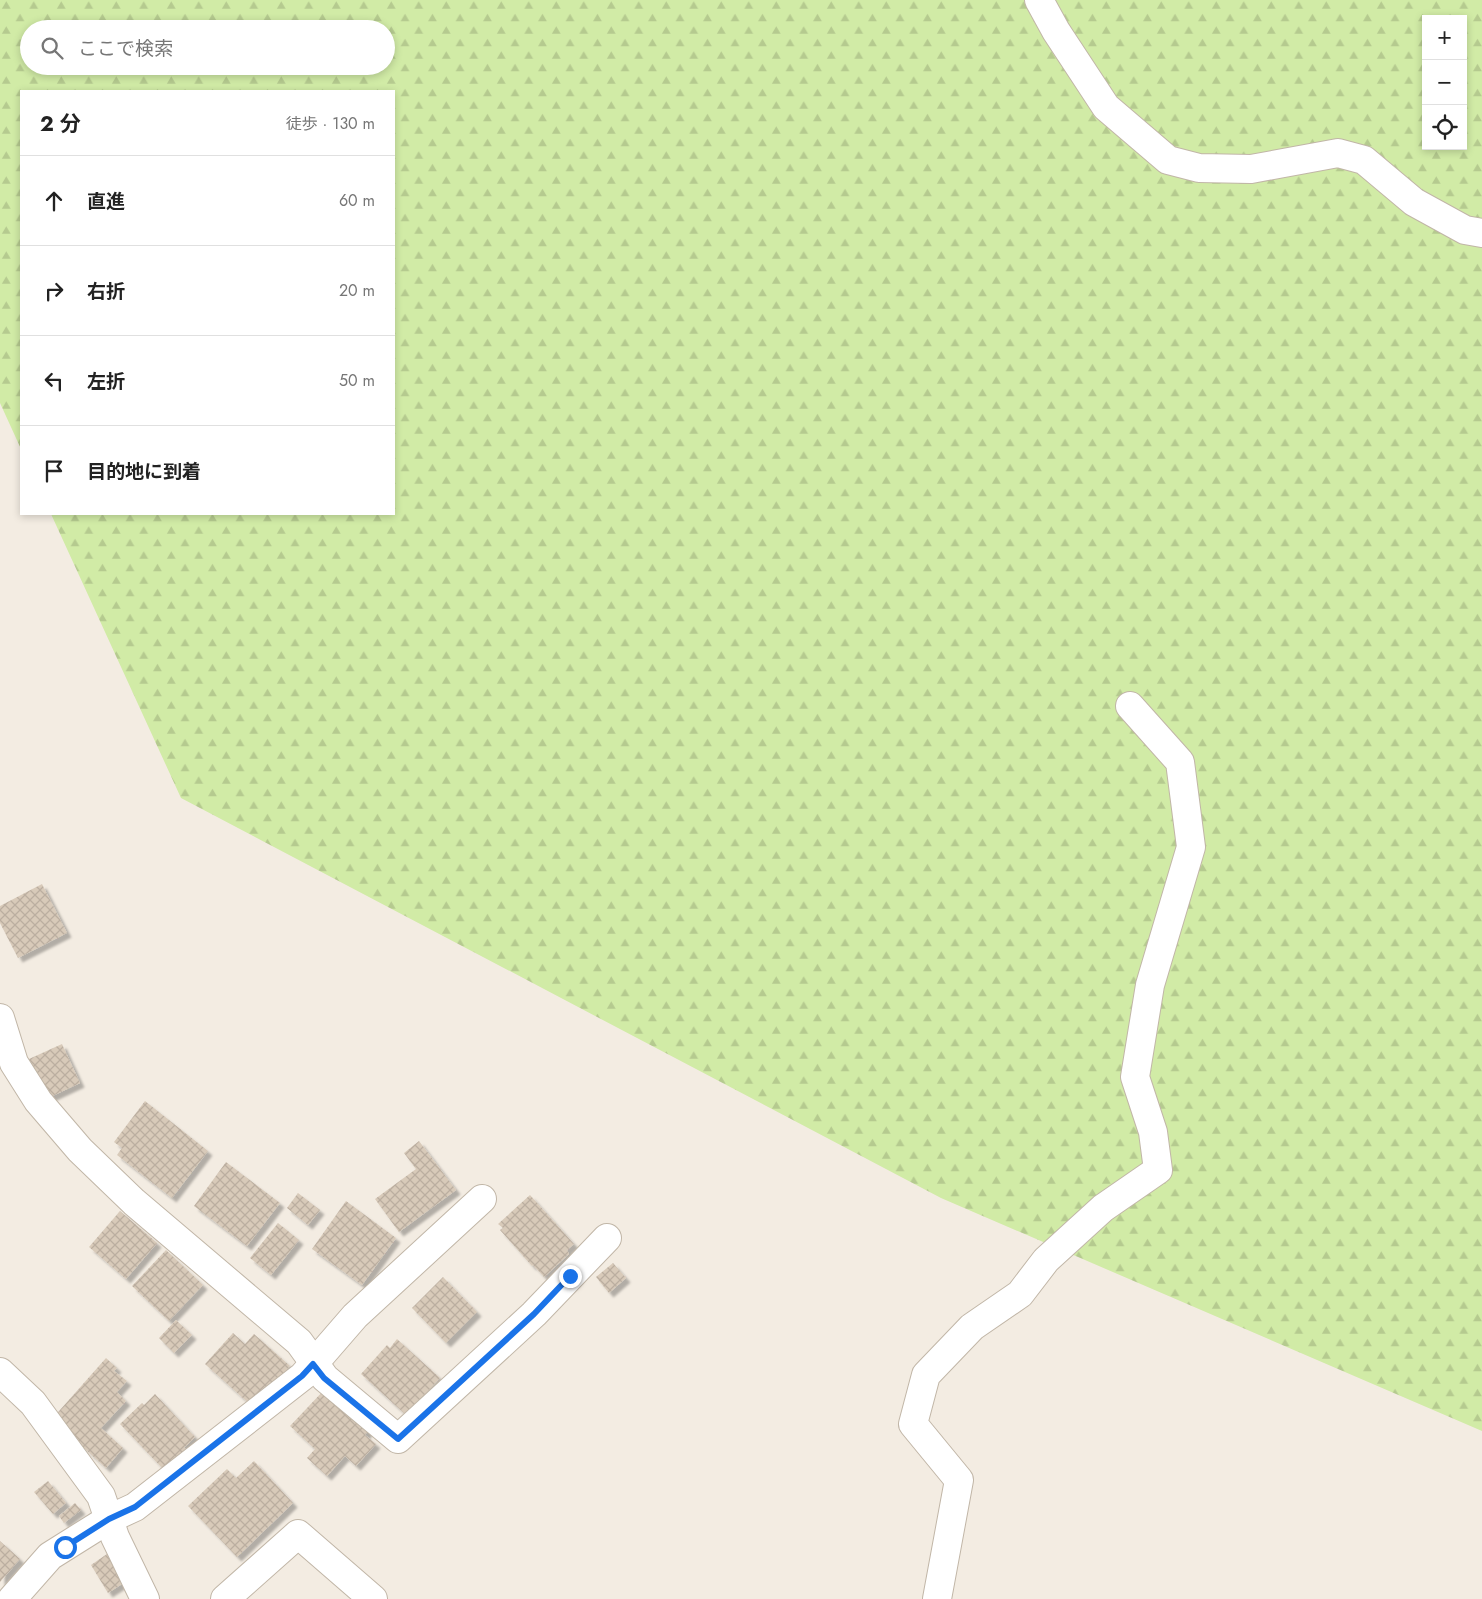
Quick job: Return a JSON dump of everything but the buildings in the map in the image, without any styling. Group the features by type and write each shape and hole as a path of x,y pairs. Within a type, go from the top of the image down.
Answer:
{"street":[{"path":"1039,0 1056,31 1106,107 1168,160 1199,168 1251,169 1338,153 1364,160 1414,202 1465,230 1482,233"},
{"path":"937,1599 959,1480 913,1424 926,1375 972,1327 1020,1294 1046,1260 1104,1208 1158,1170 1153,1132 1135,1077 1150,985 1191,847 1180,762 1130,706"},
{"path":"0,1018 14,1063 38,1101 80,1150 134,1202 299,1342 324,1378 398,1439 534,1314 607,1238"},
{"path":"12,1599 50,1556 109,1519 135,1507 302,1376 355,1316 482,1199"},
{"path":"0,1372 33,1403 102,1496 116,1537 145,1599"},
{"path":"225,1599 298,1534 373,1599"}],"green space":[{"path":"0,0 1482,0 1482,1431 941,1198 181,798 51,515 395,515 395,90 20,90 20,447 0,403"}],"route":[{"path":"65,1547 109,1519 135,1507 302,1376 313,1364 324,1378 398,1439 534,1314 570,1276"}]}
